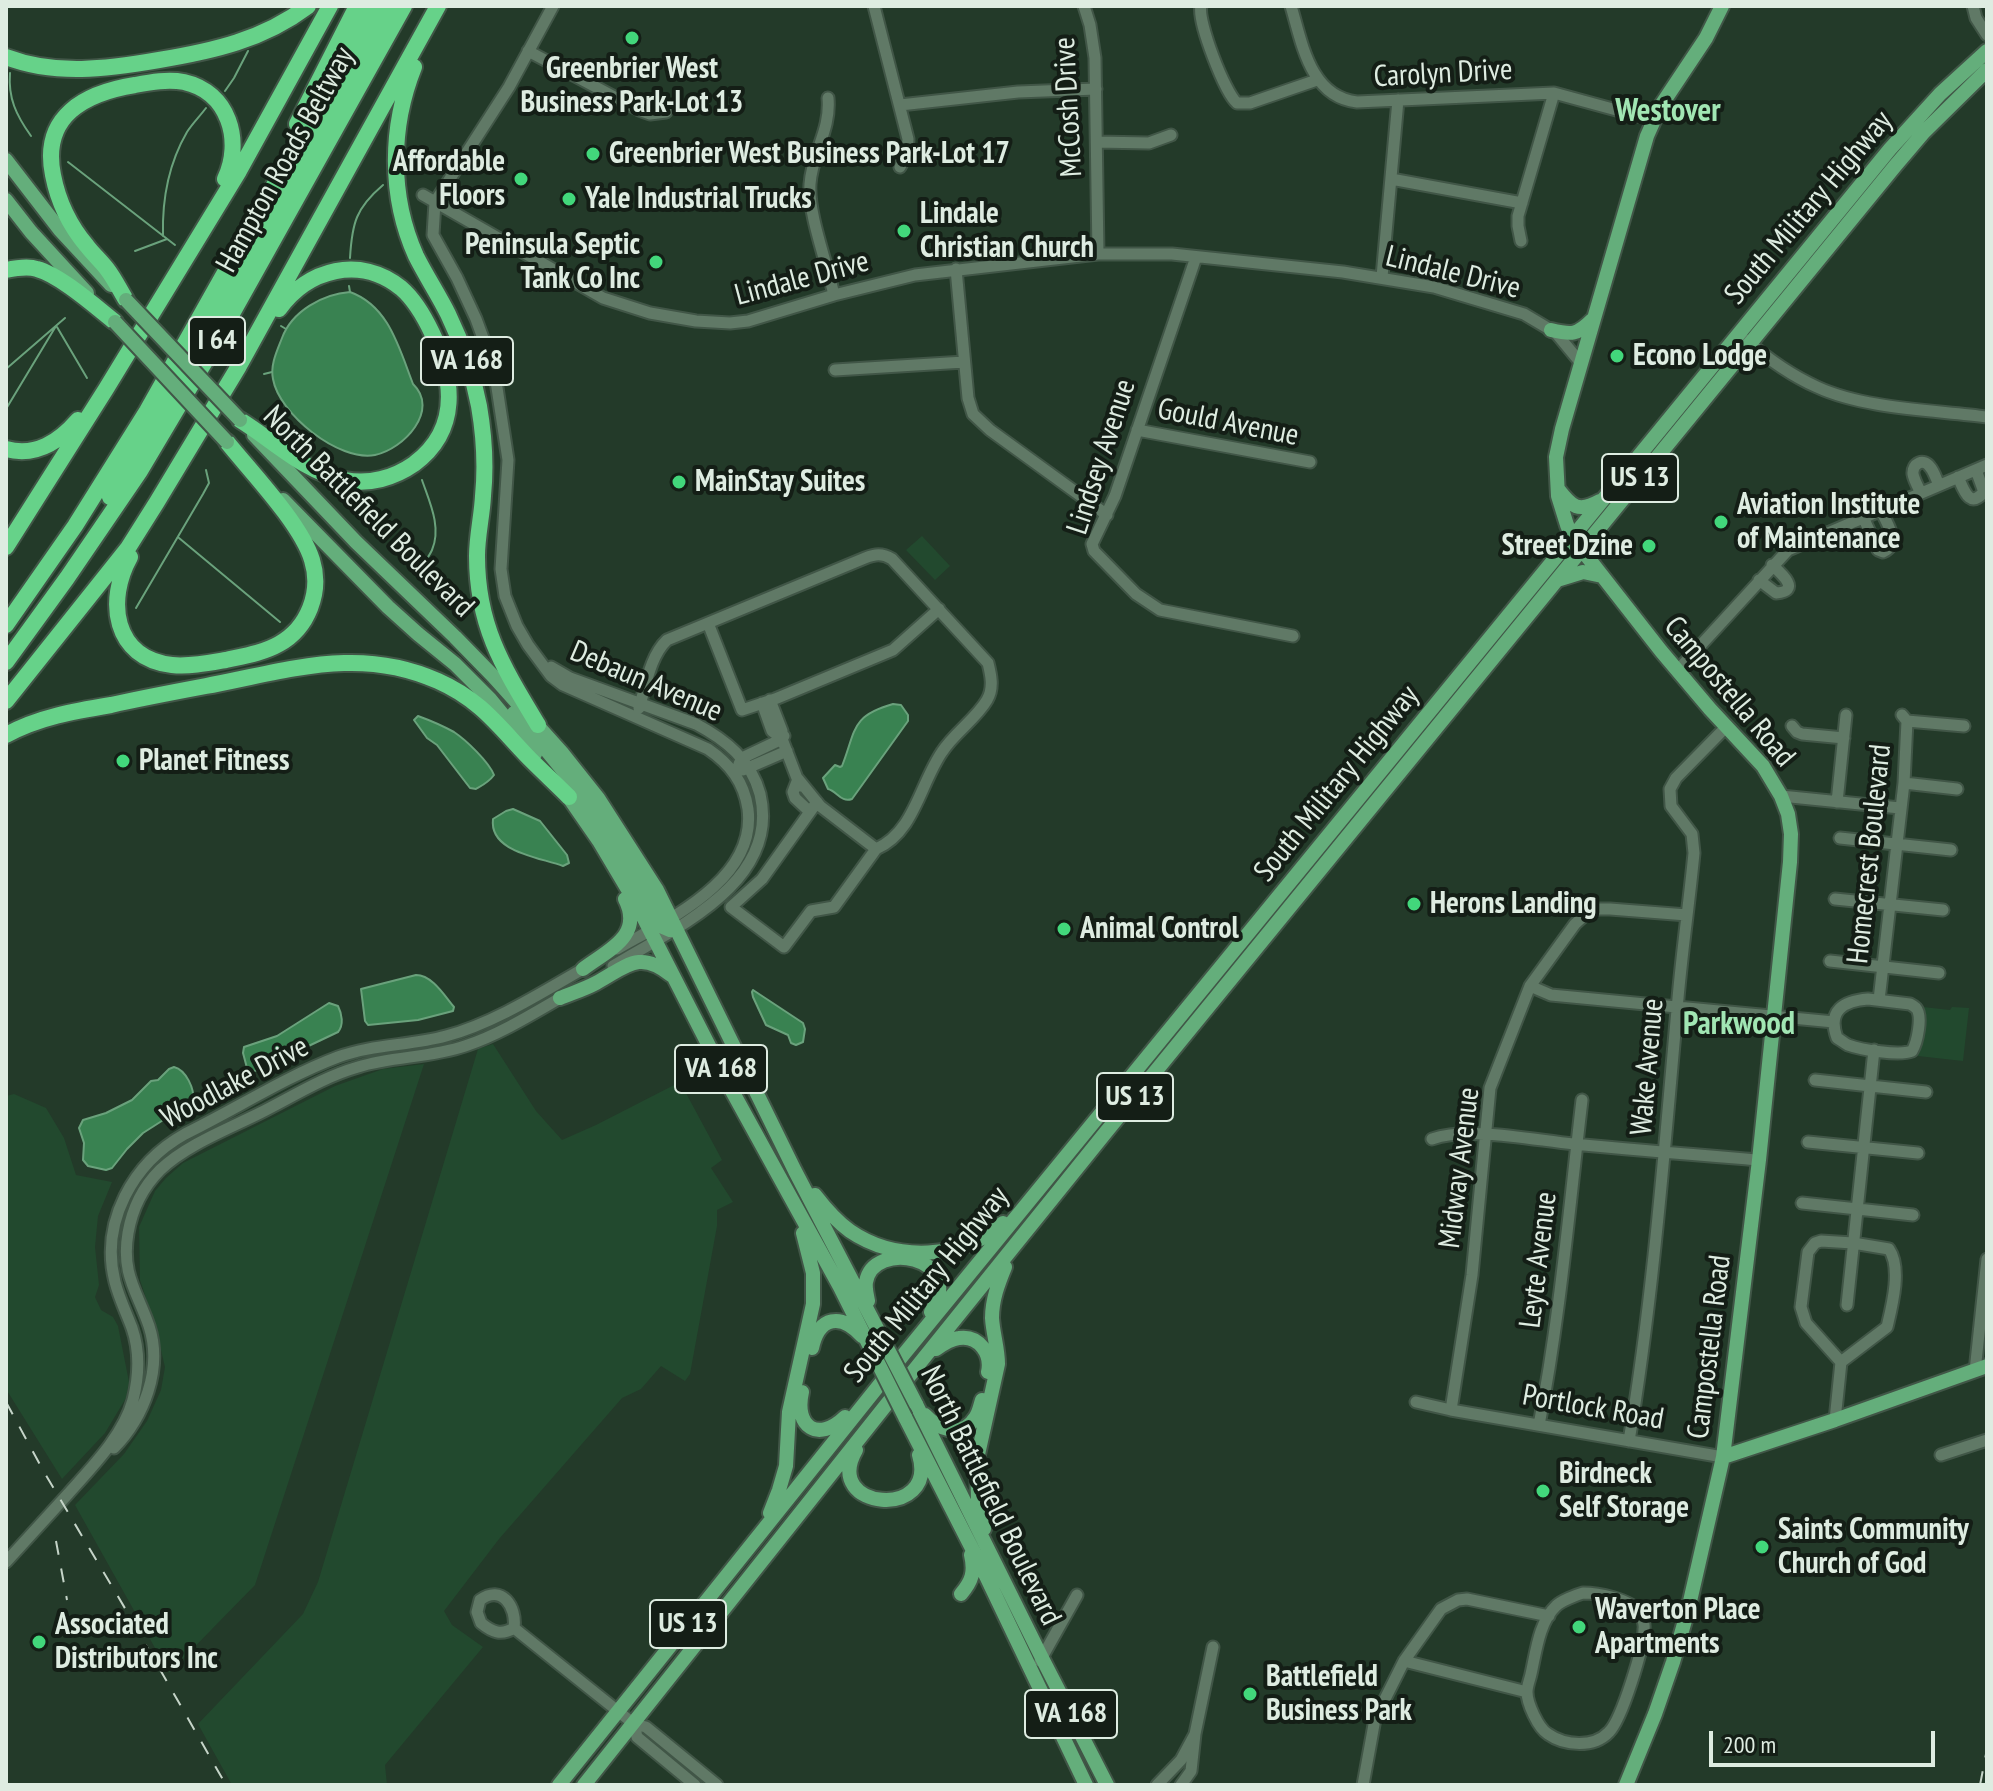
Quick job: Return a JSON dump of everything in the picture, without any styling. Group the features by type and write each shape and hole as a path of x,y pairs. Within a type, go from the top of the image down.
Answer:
{"highway":[{"path":"6,57 68,70 138,64 239,43 276,27 308,6"},
{"path":"6,547 239,171 330,6"},
{"path":"260,197 357,6"},
{"name":"Hampton Roads Beltway","path":"6,606 90,492 149,396 368,6"},
{"path":"6,625 75,526 147,411 375,6"},
{"path":"6,646 138,453 389,6"},
{"name":"Hampton Roads Beltway","path":"6,662 140,471 206,360 404,6"},
{"path":"6,701 128,548 157,502 239,366 441,6"},
{"name":"VA 168","path":"441,6 413,70 401,107 395,155 397,185 408,236 456,330 475,389 482,423 485,467 477,553 482,607 500,660 538,725"},
{"path":"126,300 108,269 75,231 56,188 51,161 54,141 62,122 73,108 111,89 171,81 194,85 216,100 232,129 233,158 197,239"},
{"path":"6,270 37,269 55,277 115,322"},
{"path":"239,366 295,290 326,273 352,270 386,279 410,297 440,349 450,388 446,418 431,448 403,471 380,480 355,482 320,472 240,420"},
{"path":"6,449 29,451 54,442 106,389"},
{"path":"157,502 123,568 116,592 120,626 135,648 161,663 195,664 259,652 292,635 306,616 313,598 315,578 312,559 295,527 227,442"},
{"path":"6,735 28,724 66,713 280,672 328,664 377,664 429,677 473,701 500,724 569,797"}],"main road":[{"name":"Campostella Road","path":"1626,1785 1673,1662 1723,1457 1759,1160 1791,834 1781,796 1763,766 1649,637 1572,537 1562,513 1556,468 1558,446 1580,362 1641,152 1653,120 1706,38 1722,6"},
{"name":"South Military Highway","path":"584,1785 886,1405 1582,550 1905,132 1987,51"},
{"name":"South Military Highway","path":"559,1785 877,1387 1603,499 1903,156 1987,70"},
{"name":"North Battlefield Boulevard","path":"6,160 70,241 356,542 484,666 598,798 643,866 676,978 731,1089 840,1287 1086,1785"},
{"name":"North Battlefield Boulevard","path":"6,200 67,273 227,442 388,607 455,664 490,699 569,797 663,928 774,1126 1107,1785"},
{"path":"1551,330 1577,332 1592,320"},
{"path":"1557,489 1566,501 1576,507 1587,507 1603,499"},
{"path":"1556,581 1583,572 1602,576"},
{"path":"455,664 489,688 515,714 576,786 620,851 663,928"},
{"path":"583,969 623,939 631,923 629,908 607,868 599,841"},
{"path":"560,998 594,985 634,962 657,964 676,978"},
{"path":"758,1536 775,1502 786,1466 789,1412 813,1304 809,1250 792,1200 791,1180 778,1154 774,1126"},
{"path":"795,1171 830,1213 853,1233 883,1246 916,1252 945,1251 978,1241 995,1230 1040,1187"},
{"path":"993,1560 978,1500 977,1459 998,1364 992,1321 995,1291 1012,1251"},
{"path":"873,1321 866,1281 875,1265 883,1261 907,1259 921,1261 934,1272 940,1287 935,1306 904,1354"},
{"path":"873,1353 852,1326 836,1321 822,1325 814,1338 799,1412 809,1426 824,1430 833,1428 877,1387"},
{"path":"913,1372 935,1350 956,1338 966,1338 983,1347 990,1365 976,1418 963,1428 938,1427 916,1404"},
{"name":"Portlock Road","path":"1723,1457 1981,1368"},
{"path":"886,1405 866,1432 850,1463 849,1478 853,1486 869,1498 900,1497 909,1494 921,1481 922,1463 905,1417"},
{"path":"1728,1421 1738,1439 1759,1445"},
{"path":"967,1539 973,1572 970,1583 961,1594 985,1594 998,1602"}],"street":[{"path":"435,202 509,87 553,6"},
{"path":"874,6 908,139 907,154 900,167"},
{"name":"McCosh Drive","path":"1084,6 1093,40 1096,89 1098,254"},
{"path":"1201,6 1199,15 1213,56 1229,95 1237,103 1250,103 1317,80 1291,6"},
{"path":"1973,6 1976,18 1987,35"},
{"path":"528,51 639,110 650,114 666,112"},
{"name":"Carolyn Drive","path":"1317,80 1327,90 1348,101 1554,93 1653,120"},
{"path":"900,105 1018,92 1096,89"},
{"path":"1521,241 1518,216 1554,93"},
{"path":"828,98 828,120 811,176 810,200 834,295"},
{"path":"1382,277 1398,100"},
{"path":"1097,142 1149,143 1171,135"},
{"path":"1391,179 1522,203"},
{"name":"Lindale Drive","path":"423,195 609,301 650,313 696,321 730,323 760,317 915,275 1098,254 1153,253 1382,277 1434,287 1524,314 1562,339 1580,362"},
{"name":"Debaun Avenue","path":"435,202 433,235 476,319 494,368 508,460 502,582 517,626 551,676 563,685 708,749 734,772"},
{"name":"Lindsey Avenue","path":"1196,257 1107,515 1092,544 1094,551 1114,574 1147,603 1166,612 1293,636"},
{"path":"956,269 968,398 973,414 990,430 1107,515"},
{"path":"1744,338 1790,373 1850,399 1987,417"},
{"path":"835,370 964,362"},
{"name":"Gould Avenue","path":"1137,430 1310,462"},
{"path":"1921,493 1913,473 1919,463 1930,465 1939,485"},
{"path":"1678,670 1788,550 1797,545 1958,477 1981,468 1984,492 1971,499 1958,477"},
{"path":"1863,517 1878,550 1883,552 1893,546 1894,540 1881,510"},
{"path":"636,717 655,657 667,640 876,554 886,555 988,663 992,676 989,697 940,754 910,816 892,840 876,849 834,907 811,911 784,947 731,907 762,879 813,807"},
{"path":"1759,580 1776,593 1787,589 1786,577 1772,565"},
{"path":"708,623 742,710 893,650 939,609"},
{"name":"Debaun Avenue","path":"535,654 563,675 696,724 714,734 745,763"},
{"path":"769,701 787,726 784,745 798,779 793,792 795,798 876,849"},
{"path":"1837,802 1846,715"},
{"name":"Homecrest Boulevard","path":"1879,1000 1904,783 1904,718 1964,726"},
{"name":"Wake Avenue","path":"1629,1441 1643,1359 1694,845 1689,827 1672,809 1670,789 1676,778 1727,726"},
{"path":"1792,726 1802,734 1844,738"},
{"path":"663,928 718,882 743,847 748,807 734,772 745,763 784,745"},
{"path":"663,928 698,916 719,899 753,855 762,830 763,816 758,789 745,763"},
{"path":"1904,783 1957,789"},
{"path":"1781,796 1900,808"},
{"path":"1840,838 1951,850"},
{"path":"1835,899 1943,910"},
{"name":"Midway Avenue","path":"1451,1410 1472,1275 1490,1088 1530,986 1575,924 1586,914 1598,909 1610,909 1687,915"},
{"name":"Woodlake Drive","path":"6,1562 92,1467 121,1427 131,1406 137,1374 137,1350 115,1285 111,1245 115,1221 124,1197 152,1157 175,1140 326,1062 365,1049 433,1039 472,1028 663,928"},
{"name":"Woodlake Drive","path":"92,1467 115,1447 133,1424 150,1384 153,1359 150,1330 130,1282 126,1251 134,1211 147,1186 162,1168 191,1148 333,1075 372,1063 427,1056 466,1046 509,1027 560,998 663,928"},
{"path":"1830,961 1939,973"},
{"path":"1530,986 1551,995 1834,1022"},
{"path":"1857,1000 1879,1000 1910,1004 1919,1012 1917,1043 1912,1051 1874,1050 1848,1045 1837,1038 1834,1022 1840,1008 1857,1000"},
{"path":"1847,1305 1874,1050"},
{"path":"1815,1080 1926,1092"},
{"name":"Leyte Avenue","path":"1539,1425 1561,1294 1582,1100"},
{"path":"1432,1139 1445,1134 1485,1134 1759,1160"},
{"path":"1808,1142 1918,1153"},
{"path":"1802,1203 1913,1215"},
{"path":"1835,1420 1841,1362 1887,1327 1896,1279 1896,1264 1889,1249 1853,1243 1815,1243 1808,1252 1801,1307 1806,1323 1841,1362"},
{"path":"1981,1368 1987,1259"},
{"name":"Portlock Road","path":"1416,1402 1723,1457"},
{"path":"1941,1455 1987,1440"},
{"path":"1583,1593 1592,1593 1627,1602 1635,1607 1644,1623 1645,1632 1638,1658 1615,1724 1599,1740 1578,1744 1549,1736 1537,1722 1527,1692 1537,1647 1549,1616 1558,1603 1583,1593"},
{"path":"1033,1675 1077,1595"},
{"path":"1363,1785 1375,1719 1404,1661 1441,1609 1458,1600 1477,1600 1549,1616"},
{"path":"514,1628 618,1712 634,1724 646,1727 717,1785"},
{"path":"1181,1785 1191,1771 1195,1734 1213,1647"},
{"path":"1404,1661 1527,1692"},
{"path":"634,1724 637,1737 695,1785"},
{"path":"1157,1785 1181,1760 1195,1734"}],"shaded area":[{"path":"350,292 374,307 391,330 423,405 415,427 407,437 375,455 345,451 313,433 286,407 273,379 276,353 293,320 319,300"},
{"path":"922,536 950,566 935,580 906,550"},
{"path":"893,704 901,705 908,715 908,721 852,799 842,798 828,789 823,778 835,765 842,766 857,726 869,714"},
{"path":"418,716 465,740 494,775 476,789 470,788 414,720"},
{"path":"513,809 540,821 567,855 569,863 563,866 529,856 499,839 493,819"},
{"path":"416,975 427,978 437,986 454,1007 453,1011 418,1020 368,1025 361,989"},
{"path":"753,990 803,1023 803,1042 796,1045 791,1043 788,1035 766,1025 753,997"},
{"path":"329,1003 338,1006 341,1012 342,1023 338,1032 258,1070 247,1068 244,1047 277,1036"},
{"path":"1923,1007 1950,1010 1952,1007 1969,1008 1963,1061 1918,1056"},
{"path":"493,1044 536,1111 562,1140 680,1082 722,1160 711,1168 733,1202 717,1210 717,1226 690,1374 685,1381 661,1366 641,1389 622,1398 499,1539 444,1611 452,1625 483,1647 385,1765 387,1785 232,1785 198,1724 303,1614 318,1582 478,1049"},
{"path":"424,1064 255,1585 169,1673 75,1505 124,1454 147,1421 161,1390 165,1367 140,1280 139,1227 155,1191 183,1163 335,1086 383,1069"},
{"path":"174,1067 189,1081 193,1101 143,1133 112,1168 106,1170 88,1166 83,1160 84,1143 79,1128 83,1120 132,1100 151,1081 158,1080"},
{"path":"14,1094 46,1108 64,1138 76,1175 112,1182 98,1216 95,1247 99,1285 95,1297 101,1310 113,1317 118,1326 129,1382 126,1398 105,1433 62,1479 6,1389 6,1096"}],"waterway":[{"path":"225,91 248,51"},
{"path":"10,73 14,106 31,136"},
{"path":"163,236 165,195 171,169 187,132 206,108"},
{"path":"68,162 175,245"},
{"path":"350,258 357,217 383,185"},
{"path":"135,251 167,239"},
{"path":"349,286 350,292"},
{"path":"6,369 65,318"},
{"path":"6,409 56,326"},
{"path":"281,326 286,329"},
{"path":"57,327 87,378"},
{"path":"264,374 272,372"},
{"path":"136,608 209,483 206,470"},
{"path":"418,572 432,550 436,532 422,480"},
{"path":"179,538 280,622"}],"railway":[{"path":"6,1402 226,1785"},
{"path":"56,1541 67,1600"},
{"path":"1980,1785 1987,1749"}],"place":[{"name":"Greenbrier West Business Park-Lot 13","path":"632,38"},
{"name":"Greenbrier West Business Park-Lot 17","path":"593,154"},
{"name":"Affordable Floors","path":"521,179"},
{"name":"Yale Industrial Trucks","path":"569,199"},
{"name":"Lindale Christian Church","path":"904,231"},
{"name":"Peninsula Septic Tank Co Inc","path":"656,262"},
{"name":"Econo Lodge","path":"1617,356"},
{"name":"MainStay Suites","path":"679,482"},
{"name":"Aviation Institute of Maintenance","path":"1721,522"},
{"name":"Street Dzine","path":"1649,546"},
{"name":"Planet Fitness","path":"123,761"},
{"name":"Herons Landing","path":"1414,904"},
{"name":"Animal Control","path":"1064,929"},
{"name":"Birdneck Self Storage","path":"1543,1491"},
{"name":"Saints Community Church of God","path":"1762,1547"},
{"name":"Waverton Place Apartments","path":"1579,1627"},
{"name":"Associated Distributors Inc","path":"39,1642"},
{"name":"Battlefield Business Park","path":"1250,1694"}],"district":[{"name":"Westover","path":"1668,112"},
{"name":"Parkwood","path":"1739,1025"}]}
